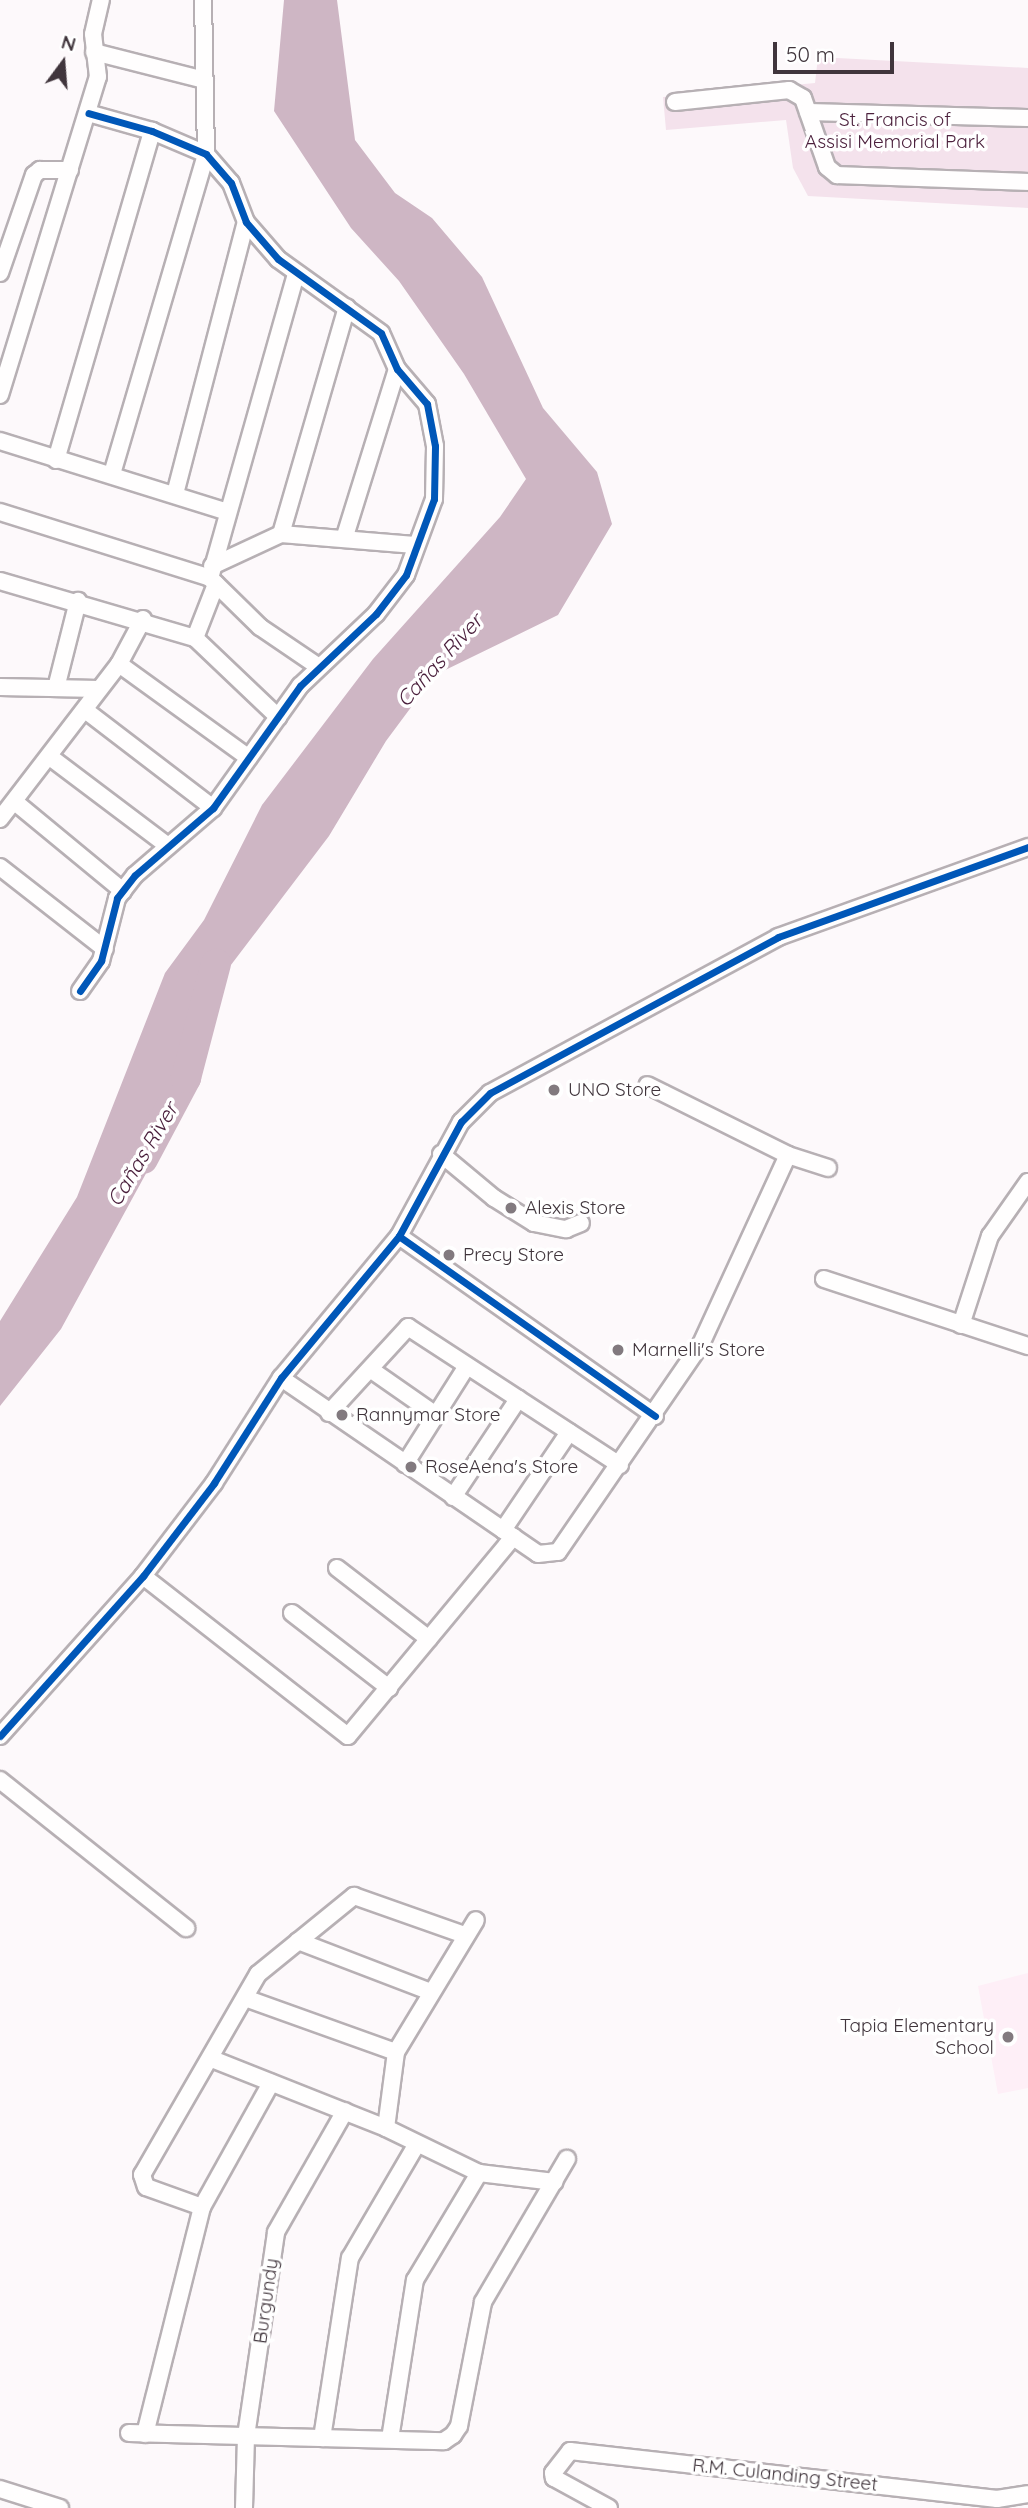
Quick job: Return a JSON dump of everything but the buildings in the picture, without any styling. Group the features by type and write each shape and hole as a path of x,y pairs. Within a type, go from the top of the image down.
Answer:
{"street":[{"path":"0,395 3,376 98,77 94,52 101,0"},
{"path":"112,474 206,154 203,0"},
{"path":"94,52 205,80"},
{"path":"675,102 789,90 803,98 827,167 837,174 1028,182"},
{"path":"808,112 1028,118"},
{"path":"80,991 104,949 123,891 168,846 214,808 278,717 319,667 376,614 407,575 415,545 435,499 435,446 427,404 397,369 381,333 347,307 296,275 246,222 230,183 206,154 152,131 88,113"},
{"path":"56,460 152,131"},
{"path":"0,272 34,175 40,170 70,170"},
{"path":"175,494 246,222"},
{"path":"195,638 213,576 225,511 296,275"},
{"path":"281,534 347,307"},
{"path":"345,536 397,369"},
{"path":"0,441 225,511"},
{"path":"0,512 213,576 260,626 319,667"},
{"path":"213,576 281,534 345,536 415,545"},
{"path":"0,580 143,619 195,638 278,717"},
{"path":"56,688 78,601"},
{"path":"0,819 119,664 143,619"},
{"path":"119,664 249,758"},
{"path":"0,687 99,689"},
{"path":"85,710 214,808"},
{"path":"50,757 168,846"},
{"path":"15,802 123,891"},
{"path":"0,1736 143,1576 214,1483 281,1378 399,1236 441,1154 461,1122 490,1093 778,937 1028,846"},
{"path":"0,867 104,949"},
{"path":"647,1084 788,1155 828,1168"},
{"path":"441,1154 494,1198 534,1223 566,1229 581,1223"},
{"path":"281,1378 538,1554 558,1552 701,1344 788,1155"},
{"path":"961,1325 990,1236 1028,1182"},
{"path":"399,1236 654,1416"},
{"path":"824,1279 1028,1346"},
{"path":"329,1413 408,1327 620,1465"},
{"path":"405,1464 467,1366"},
{"path":"370,1369 436,1415"},
{"path":"453,1497 518,1399"},
{"path":"143,1576 348,1736 429,1639 508,1533 569,1432"},
{"path":"337,1568 429,1639"},
{"path":"292,1613 389,1688"},
{"path":"0,1780 186,1928"},
{"path":"202,2207 146,2187 142,2175 212,2059 258,1974 354,1896 465,1935"},
{"path":"386,2128 396,2052 476,1920"},
{"path":"298,1941 431,1992"},
{"path":"245,1998 396,2052"},
{"path":"212,2059 386,2128 479,2173 554,2182"},
{"path":"271,2083 202,2207 137,2433 444,2441 459,2426 482,2302 567,2158"},
{"name":"Burgundy","path":"243,2508 246,2436 276,2232 345,2111"},
{"path":"323,2438 350,2258 417,2144"},
{"path":"390,2439 415,2280 479,2173"},
{"name":"R.M. Culanding Street","path":"609,2508 562,2484 553,2473 570,2451 997,2499 1028,2494"},
{"path":"0,2489 60,2508"}],"shaded area":[{"name":"Tapia Elementary School","path":"1028,1973 1028,2088 998,2094 978,1986"}],"green space":[{"name":"St. Francis of Assisi Memorial Park","path":"818,57 1028,68 1028,208 808,196 793,168 786,120 666,130 663,97 815,83"}],"water":[{"path":"284,0 337,0 355,140 395,193 432,218 482,277 543,408 597,472 612,524 558,615 435,675 386,741 329,836 199,1007 155,1157 61,1329 0,1406 0,1321 77,1197 165,973 204,920 262,805 373,659 500,517 526,479 464,374 399,281 351,228 274,111"}],"waterway":[{"name":"Cañas River","path":"143,1159 186,1078 216,964"}],"cycle path":[{"path":"80,991 101,961 117,898 135,875 213,808 300,686 376,614 406,575 434,499 435,446 427,404 397,369 381,333 278,259 246,222 231,183 206,154 152,131 88,113"},
{"path":"655,1416 399,1236 461,1122 490,1093 778,937 1028,847"},
{"path":"0,1736 143,1576 214,1483 281,1378 399,1236"}],"place":[{"name":"UNO Store","path":"554,1090"},
{"name":"Alexis Store","path":"511,1208"},
{"name":"Precy Store","path":"449,1255"},
{"name":"Marnelli's Store","path":"618,1350"},
{"name":"Rannymar Store","path":"342,1415"},
{"name":"RoseAena's Store","path":"411,1467"},
{"name":"Tapia Elementary School","path":"1008,2037"}]}
